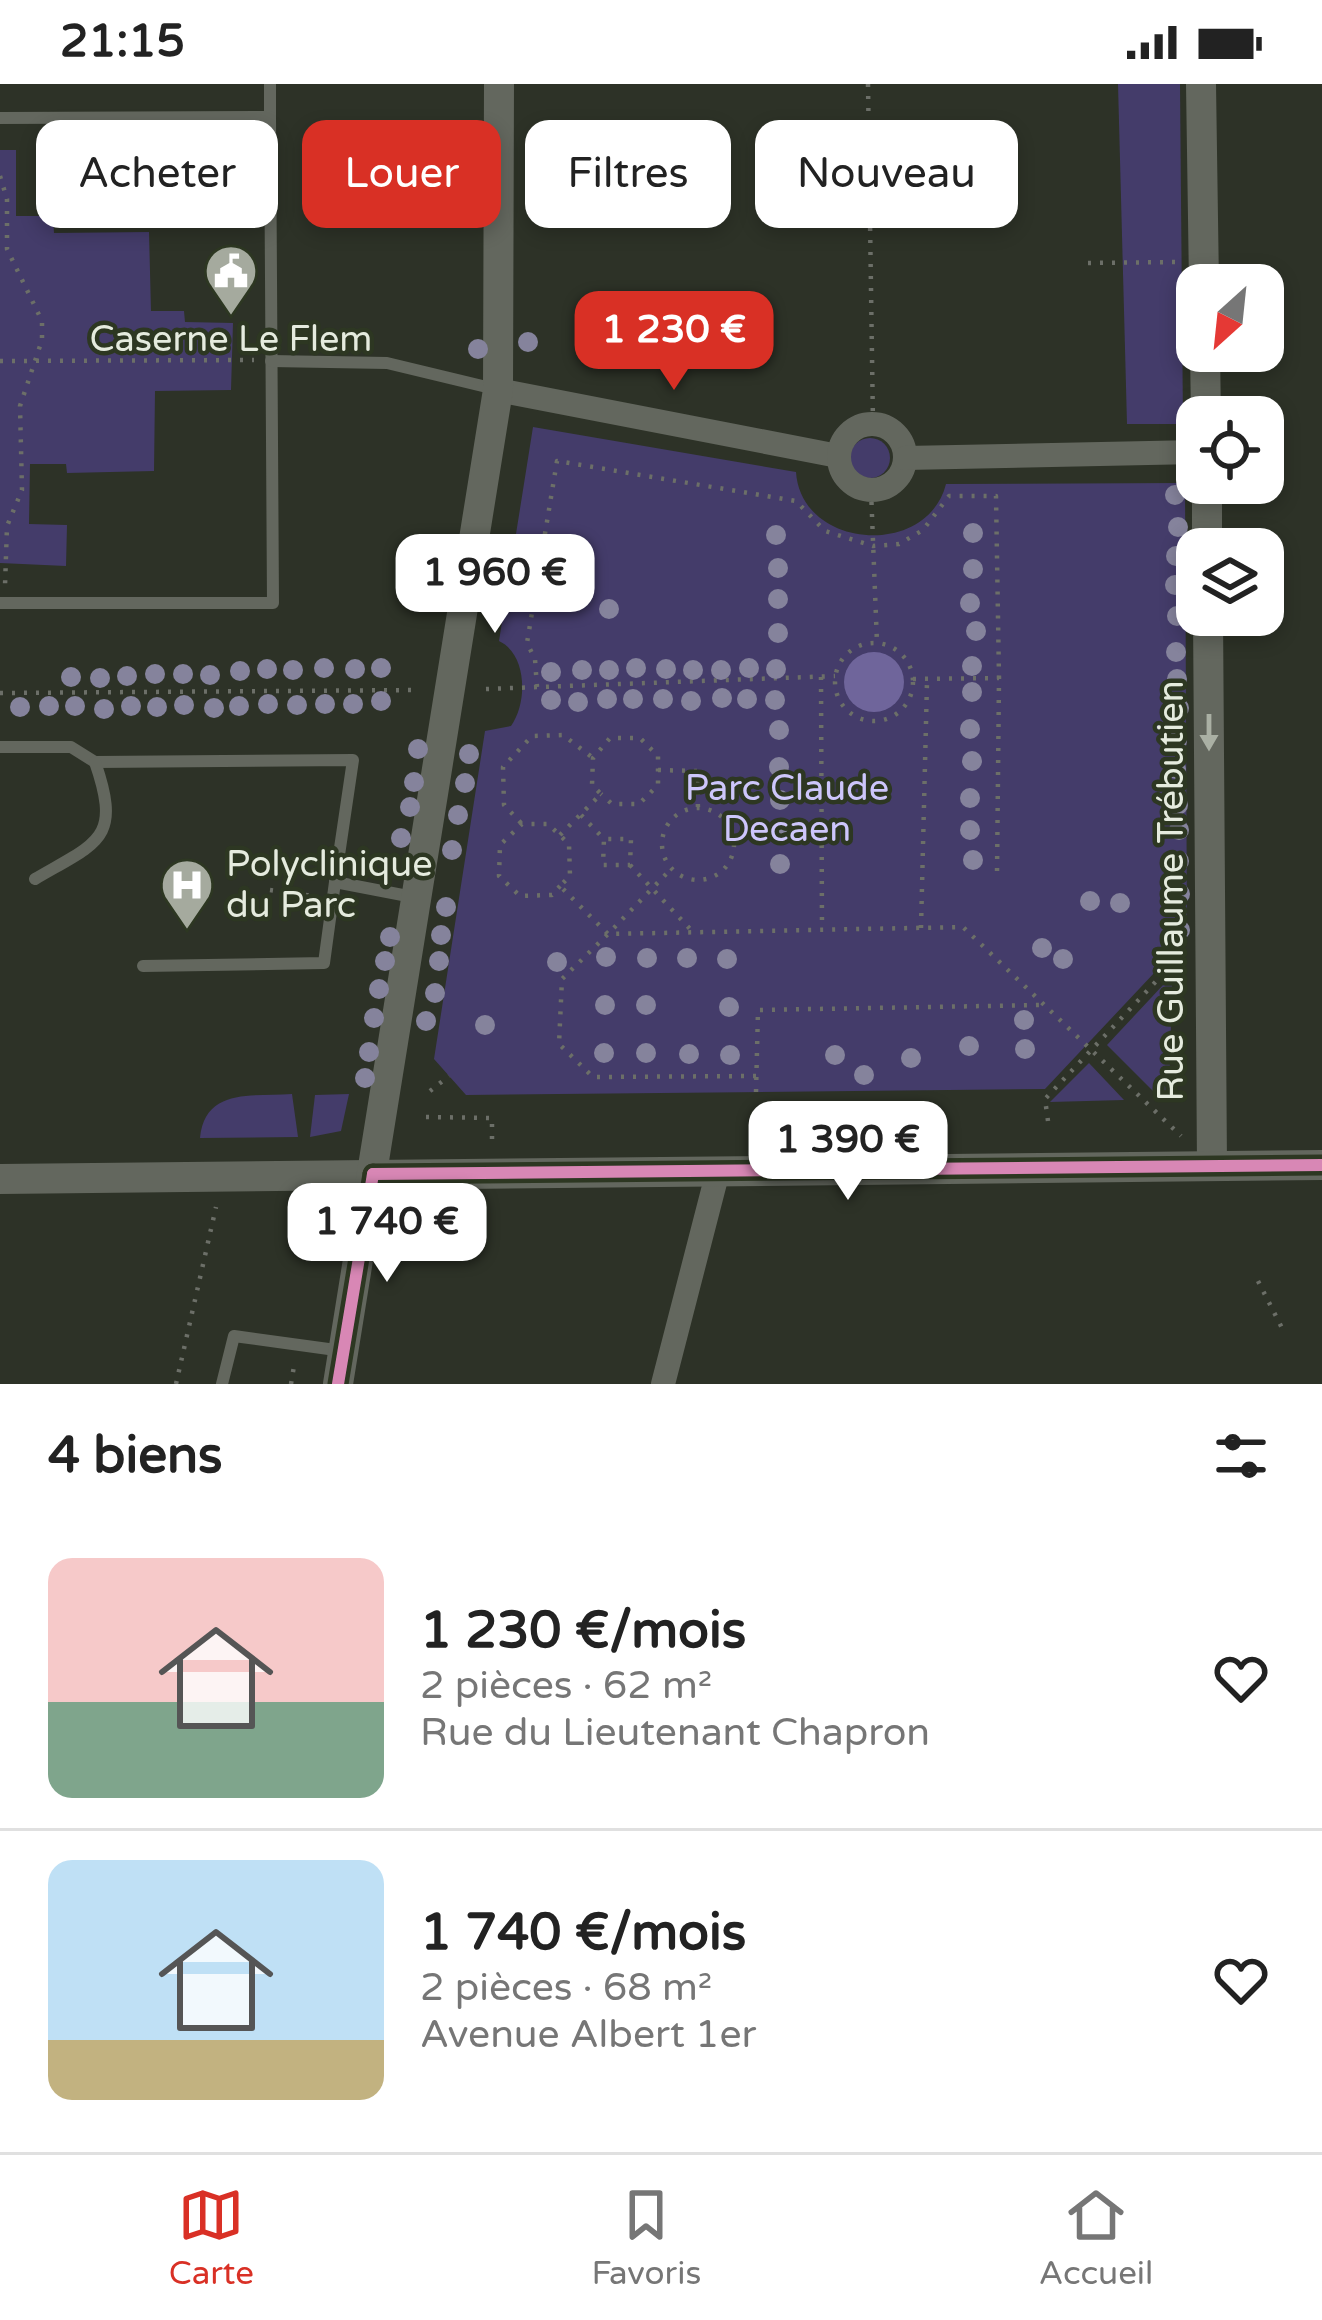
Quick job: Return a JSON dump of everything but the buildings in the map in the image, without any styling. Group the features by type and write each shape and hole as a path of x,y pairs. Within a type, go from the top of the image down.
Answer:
{"street":[{"path":"338,1384 420,898 498,390 499,84"},
{"path":"1201,84 1204,264"},
{"path":"498,390 838,456"},
{"path":"873,424 892,431 905,458 891,485 871,490 844,476 838,456 853,429 873,424"},
{"path":"905,458 1176,452"},
{"name":"Rue Guillaume Trébutien","path":"1208,636 1212,1166"},
{"path":"0,1179 1322,1165"},
{"path":"664,1384 718,1171"}],"lane":[{"path":"3,603 273,603 270,84"},
{"path":"0,118 270,117"},
{"path":"271,361 387,363 498,390"},
{"path":"0,747 71,746 95,762 353,760 324,963 143,966"},
{"path":"35,879 101,840 110,815 95,762"},
{"path":"335,882 420,898"},
{"path":"222,1384 234,1336 343,1351"}],"path":[{"path":"868,84 873,424"},
{"path":"0,176 8,199 7,249 43,321 20,406 24,476 19,505 7,526 3,603"},
{"path":"1088,263 1176,271"},
{"path":"0,361 271,361"},
{"path":"537,687 535,659 527,643 556,461 796,501 825,531 873,546 899,544 923,530 949,496 996,496 997,873"},
{"path":"871,490 877,643"},
{"path":"877,643 899,651 913,679 902,710 874,721 845,708 835,676 852,649 877,643"},
{"path":"821,676 822,929"},
{"path":"486,689 835,676"},
{"path":"913,679 999,678"},
{"path":"920,928 927,679"},
{"path":"0,693 417,690"},
{"path":"522,824 504,805 502,767 532,736 563,736 593,758"},
{"path":"610,738 640,738 658,756 658,785 639,804 612,804 592,784 593,758 610,738"},
{"path":"658,770 697,771 698,808"},
{"path":"560,835 601,794"},
{"path":"682,808 713,808 733,828 734,858 712,879 683,879 672,868 663,860 663,828 682,808"},
{"path":"580,815 604,838 631,838 630,865 692,931"},
{"path":"522,824 548,824 560,835 569,844 570,876 552,895 520,896 500,876 500,845 522,824"},
{"path":"604,838 603,865 630,865"},
{"path":"672,868 562,979 560,1044 593,1077 756,1076"},
{"path":"560,886 608,934 963,927 1185,1138"},
{"path":"1048,1121 1045,1099 1198,938 1211,954"},
{"path":"756,1092 758,1010 1046,1005"},
{"path":"430,1091 449,1076"},
{"path":"426,1117 492,1118 492,1144"},
{"path":"176,1384 216,1207"},
{"path":"1258,1281 1282,1328"}],"green space":[{"path":"1118,84 1180,84 1182,264 1176,264 1176,372 1183,372 1183,396 1176,396 1176,424 1127,424"},
{"path":"0,150 16,150 16,216 36,216 36,228 54,228 54,233 149,232 151,311 184,311 185,322 233,323 231,390 155,391 154,471 67,473 66,464 30,464 29,524 67,525 66,566 0,563"},
{"name":"Parc Claude Decaen","path":"533,427 796,472 803,498 819,517 866,535 915,525 934,508 946,484 1176,483 1176,504 1185,504 1185,528 1176,528 1176,636 1186,636 1187,938 1045,1089 466,1095 434,1059 485,731 511,726 522,692 520,667 499,641"},
{"path":"870,438 884,444 890,458 884,472 870,478 856,472 850,458 856,444"},
{"path":"1164,984 1172,985 1169,1098 1161,1099 1107,1045"},
{"path":"1089,1063 1124,1100 1050,1102"},
{"path":"292,1094 298,1137 200,1138 211,1110 221,1102"},
{"path":"349,1094 341,1131 310,1137 315,1095"}],"shaded area":[{"path":"874,652 895,661 904,682 895,703 874,712 853,703 844,682 853,661"}],"transit line":[{"path":"373,1174 1322,1165"},
{"path":"338,1384 373,1174"}],"place":[{"name":"Caserne Le Flem","path":"231,317"},
{"name":"Polyclinique du Parc","path":"187,931"}]}
